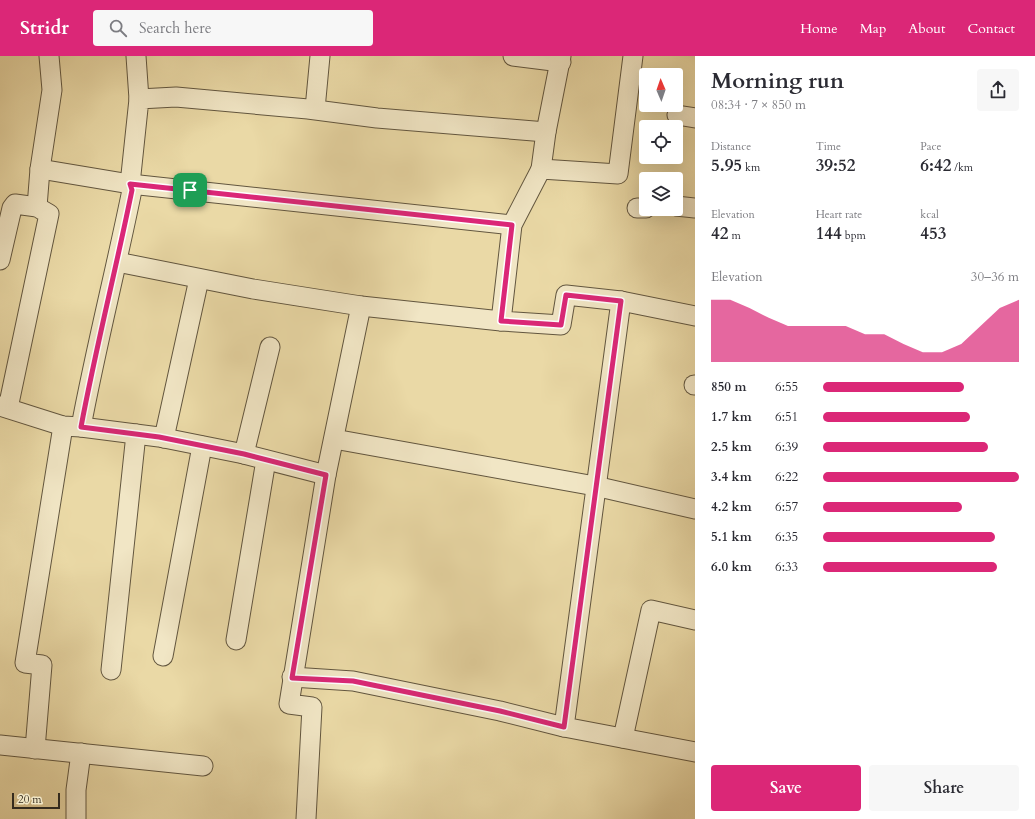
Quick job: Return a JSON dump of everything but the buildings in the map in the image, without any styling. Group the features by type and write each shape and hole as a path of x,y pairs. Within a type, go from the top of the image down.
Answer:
{"street":[{"path":"37,208 40,169 52,90 49,56"},
{"path":"35,748 42,665 25,663 72,426 92,365 117,262 132,190 130,184 139,99 136,56"},
{"path":"315,109 320,56"},
{"path":"501,321 512,225 541,169 546,132 561,59 513,56"},
{"path":"541,169 618,174 633,56"},
{"path":"139,99 176,97 315,109 377,118 546,132"},
{"path":"40,169 130,184 512,225"},
{"path":"0,260 12,208 15,204 37,208 49,214 4,407 72,426 164,438 244,454 326,475"},
{"path":"683,207 695,208"},
{"path":"117,262 199,279 361,306 501,321 561,325 566,295 621,301 695,316"},
{"path":"164,438 199,279"},
{"path":"564,727 584,588 595,486 621,301"},
{"path":"306,819 312,707 289,704 326,475 361,306"},
{"path":"244,454 270,347"},
{"path":"111,670 136,434"},
{"path":"334,439 595,486 695,509"},
{"path":"163,656 202,446"},
{"path":"236,640 266,460"},
{"path":"623,738 651,610 695,620"},
{"path":"292,678 353,681 500,711 564,727 695,752"},
{"path":"0,745 203,766"},
{"path":"76,819 76,790 81,753"}],"route":[{"path":"130,184 190,190 512,225 501,321 561,325 566,295 621,301 595,486 584,588 564,727 500,711 403,690 353,681 292,678 326,475 244,454 159,437 81,427 92,365 117,262 132,190 130,184"}]}
